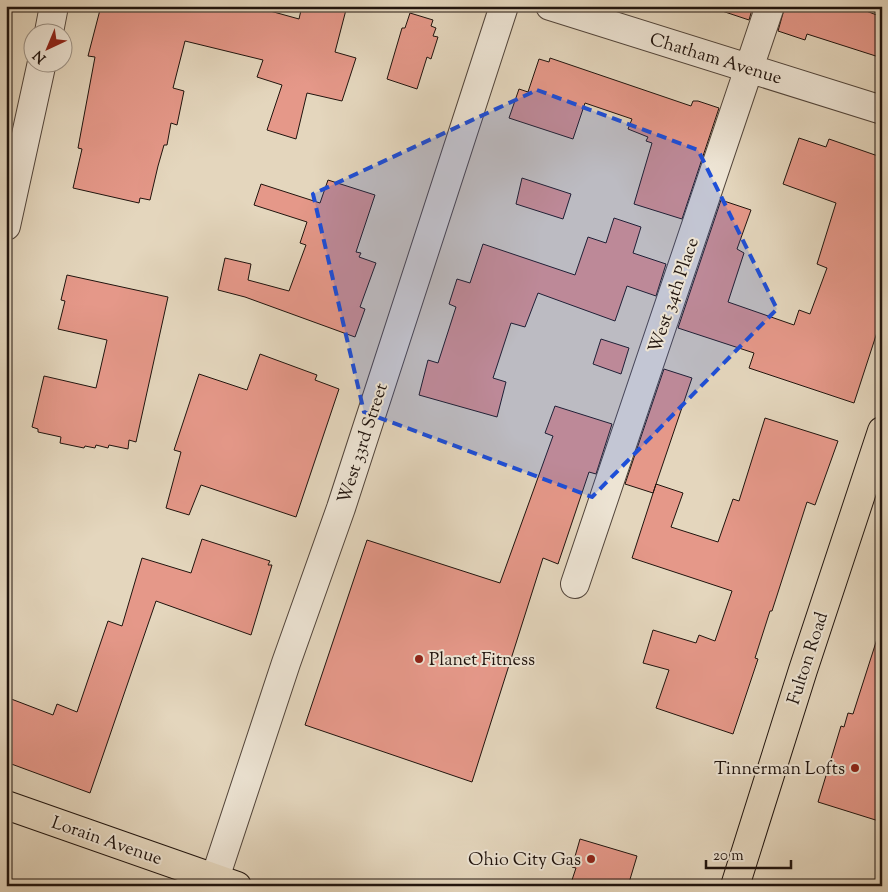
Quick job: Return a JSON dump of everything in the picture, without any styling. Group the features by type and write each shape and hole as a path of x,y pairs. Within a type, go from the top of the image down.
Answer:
{"main road":[{"name":"Fulton Road","path":"735,886 803,670 882,431"},
{"name":"Lorain Avenue","path":"6,805 226,882"}],"street":[{"path":"50,22 54,6"},
{"name":"West 33rd Street","path":"226,882 286,663 344,499 504,6"},
{"name":"Chatham Avenue","path":"550,6 882,110"},
{"name":"West 34th Place","path":"575,584 770,6"},
{"path":"6,226 40,72"}],"highlighted area":[{"path":"537,90 698,150 777,309 592,497 364,412 313,194"}],"building":[{"path":"101,6 252,6 299,19 302,6 347,6 335,52 356,58 342,101 307,93 296,139 267,130 282,85 257,77 263,60 185,41 173,88 184,91 177,125 171,123 167,145 164,145 150,200 140,198 139,203 73,188 82,149 78,148 95,57 88,56"},
{"path":"723,6 753,6 749,20 722,11"},
{"path":"785,6 853,6 882,17 882,58 807,34 805,40 778,31"},
{"path":"410,13 433,20 431,26 436,28 433,36 438,37 431,59 427,57 417,89 387,79 402,28 405,28"},
{"path":"550,58 691,106 693,101 698,101 719,108 682,219 634,204 652,143 646,141 648,137 628,129 632,119 585,103 573,139 509,118 519,89 528,92 539,59 549,62"},
{"path":"799,138 826,147 829,139 878,156 877,161 882,163 882,317 854,403 749,368 754,353 678,328 721,200 751,210 737,249 744,253 728,302 794,325 799,310 810,314 827,268 817,264 836,203 783,184"},
{"path":"522,178 571,194 563,219 516,204"},
{"path":"328,180 375,195 356,252 361,253 359,257 376,263 360,307 365,309 355,337 245,297 218,290 225,258 251,264 248,280 289,291 306,245 300,243 307,222 254,205 261,184 320,203"},
{"path":"614,218 641,227 633,253 666,264 656,296 627,286 615,321 538,293 525,327 511,323 493,378 506,382 497,417 419,395 428,360 438,363 456,307 449,304 457,279 470,283 483,244 575,275 588,237 606,243"},
{"path":"67,275 168,297 136,442 129,440 128,449 109,445 108,448 96,445 95,448 85,446 84,448 60,443 61,437 38,432 38,429 32,427 44,376 96,388 107,340 58,329 65,301 61,300"},
{"path":"601,339 629,348 621,374 593,364"},
{"path":"260,354 317,375 315,380 339,389 296,517 201,485 189,515 166,508 181,452 174,450 199,374 247,390"},
{"path":"664,369 692,378 653,493 625,484"},
{"name":"Planet Fitness","path":"555,406 612,424 596,474 589,472 558,564 543,558 472,782 305,725 367,540 500,583 553,436 545,433"},
{"path":"765,418 838,441 815,505 807,502 755,658 758,659 733,734 656,708 669,670 643,663 653,630 696,643 699,635 715,641 732,591 632,558 656,484 683,493 671,527 718,542 733,499 739,501"},
{"path":"202,539 270,561 268,565 272,565 251,635 156,601 90,793 6,762 6,697 53,715 57,704 77,712 108,621 122,626 142,558 191,573"},
{"name":"Tinnerman Lofts","path":"877,639 882,640 882,822 818,802 841,726 844,727 848,713 853,714"},
{"path":"580,839 637,856 628,886 570,886 576,868 572,867"}],"place":[{"name":"Planet Fitness","path":"419,659"},
{"name":"Tinnerman Lofts","path":"855,768"},
{"name":"Ohio City Gas","path":"591,859"}]}
